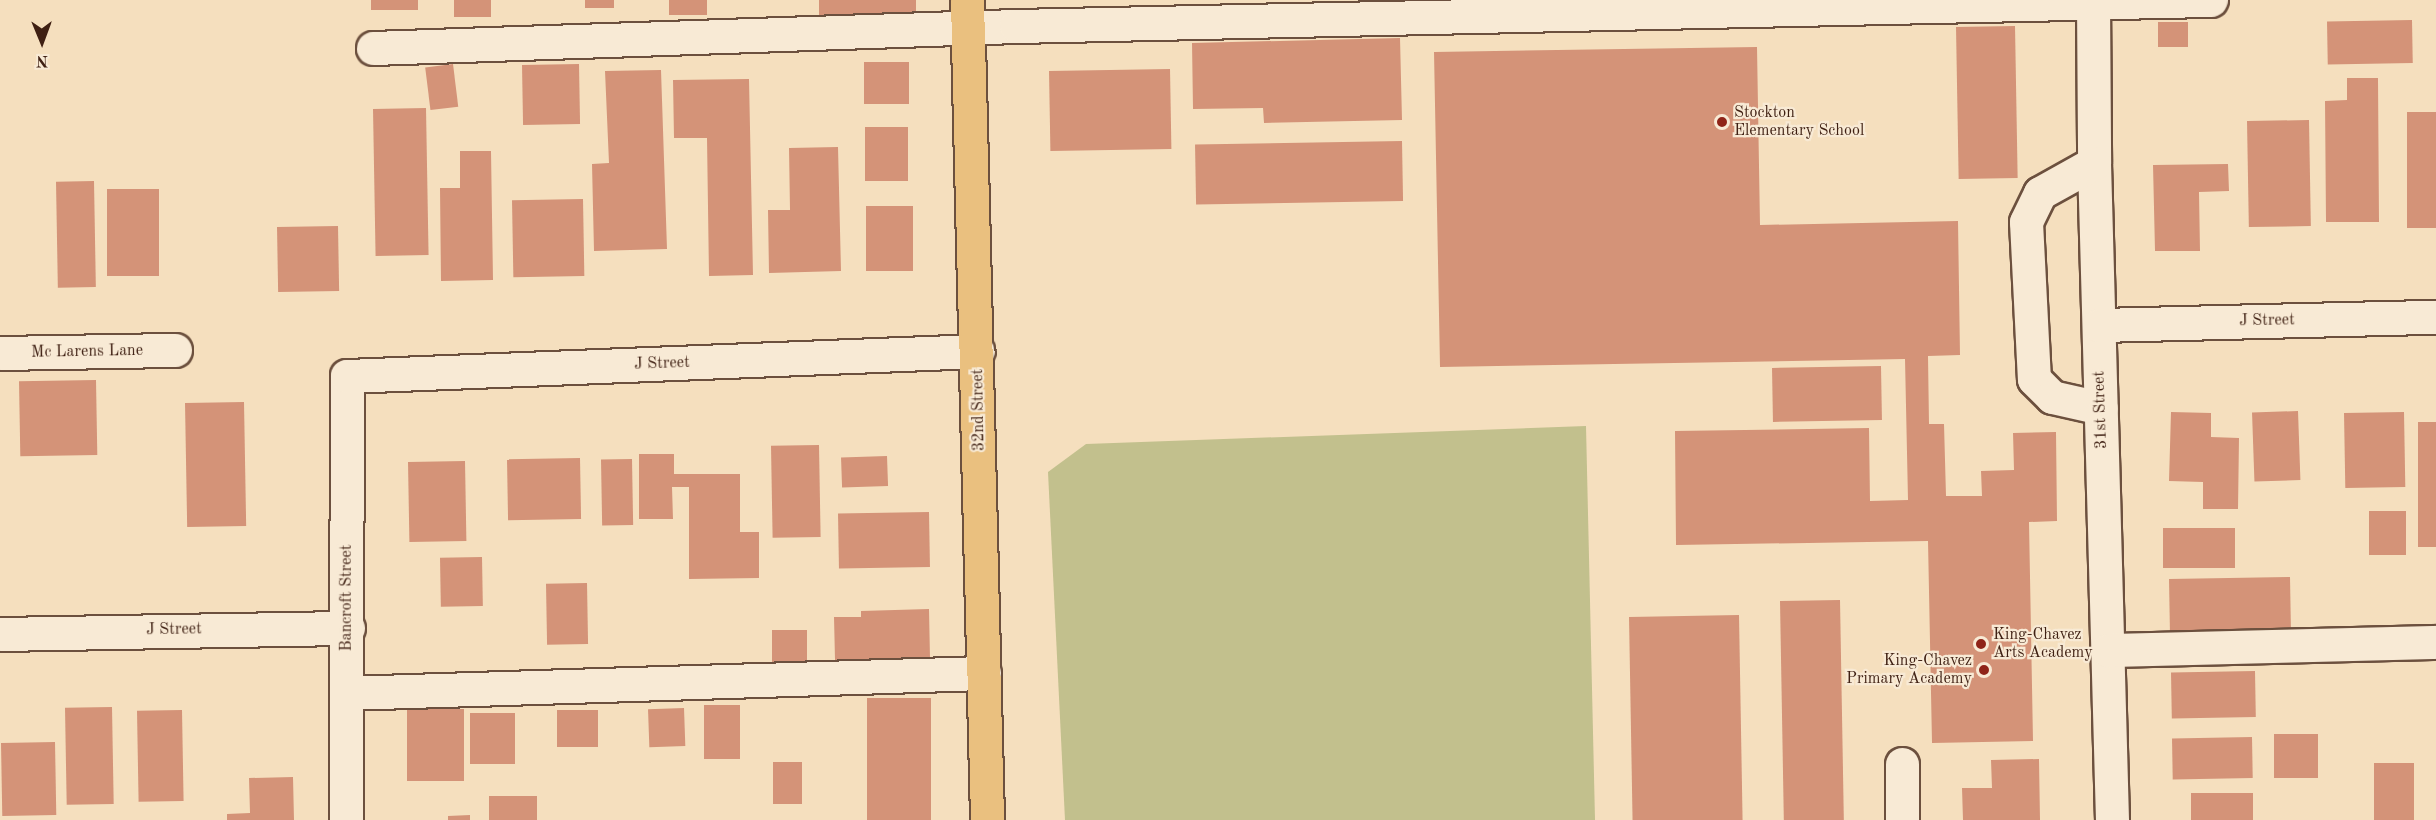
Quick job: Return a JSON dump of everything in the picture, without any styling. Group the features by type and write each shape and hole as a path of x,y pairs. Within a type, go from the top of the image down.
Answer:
{"main road":[{"name":"32nd Street","path":"967,14 978,351 987,820"}],"street":[{"path":"373,48 967,14 2211,0"},
{"name":"31st Street","path":"2093,1 2094,163 2112,820"},
{"path":"2094,163 2040,193 2026,222 2034,379 2052,397 2101,408"},
{"name":"J Street","path":"2099,325 2436,317"},
{"name":"Mc Larens Lane","path":"0,353 175,350"},
{"name":"J Street","path":"347,376 978,351"},
{"name":"Bancroft Street","path":"346,820 347,376"},
{"name":"J Street","path":"0,634 348,628"},
{"path":"2108,650 2436,642"},
{"path":"346,693 984,674"},
{"path":"1902,764 1902,820"}],"shaded area":[{"path":"1586,426 1595,820 1065,820 1048,472 1086,444"}],"building":[{"path":"371,0 418,0 418,10 371,10"},
{"path":"454,0 491,0 491,17 454,17"},
{"path":"585,0 614,0 614,8 585,8"},
{"path":"669,0 707,0 707,15 669,15"},
{"path":"819,0 916,0 916,15 819,15"},
{"path":"2412,20 2413,63 2328,64 2327,21"},
{"path":"2158,22 2188,22 2188,47 2158,47"},
{"path":"2015,26 2018,178 1959,179 1956,27"},
{"path":"1400,38 1402,120 1264,123 1263,108 1193,109 1192,43"},
{"path":"1757,47 1760,225 1958,221 1960,355 1928,356 1929,424 1944,424 1946,496 1982,496 1981,471 2014,470 2013,433 2056,432 2057,521 2029,522 2033,741 1932,743 1928,541 1676,545 1675,431 1869,428 1870,501 1908,500 1905,359 1440,367 1434,52"},
{"path":"864,62 909,62 909,104 864,104"},
{"path":"453,64 458,107 430,110 425,67"},
{"path":"579,64 580,124 523,125 522,65"},
{"path":"1170,69 1171,149 1050,151 1049,71"},
{"path":"661,70 667,249 594,251 592,164 609,163 605,71"},
{"path":"2347,78 2378,78 2379,222 2326,222 2325,101 2347,100"},
{"path":"749,79 753,275 709,276 707,138 674,138 673,80"},
{"path":"426,108 429,255 376,256 373,109"},
{"path":"2407,112 2436,112 2436,228 2407,228"},
{"path":"2309,120 2311,226 2249,227 2247,121"},
{"path":"865,127 908,127 908,181 865,181"},
{"path":"1402,141 1403,201 1196,205 1195,145"},
{"path":"838,147 841,271 769,273 768,210 790,210 789,148"},
{"path":"460,151 491,151 493,280 441,281 440,188 460,188"},
{"path":"2228,164 2229,191 2199,192 2200,251 2155,251 2153,165"},
{"path":"94,181 96,287 58,288 56,182"},
{"path":"107,189 159,189 159,276 107,276"},
{"path":"583,199 584,276 513,277 512,200"},
{"path":"866,206 913,206 913,271 866,271"},
{"path":"338,226 339,291 278,292 277,227"},
{"path":"1881,366 1882,420 1773,422 1772,368"},
{"path":"96,380 97,455 20,456 19,381"},
{"path":"244,402 246,526 187,527 185,403"},
{"path":"2298,411 2300,480 2254,482 2252,413"},
{"path":"2171,412 2211,413 2211,437 2239,438 2238,509 2203,509 2203,482 2169,481"},
{"path":"2404,412 2405,487 2345,488 2344,413"},
{"path":"2418,422 2436,422 2436,547 2418,547"},
{"path":"819,445 821,537 773,538 771,446"},
{"path":"639,454 674,454 674,474 740,474 740,532 759,532 759,578 689,579 689,487 672,487 673,519 639,519"},
{"path":"887,456 888,486 842,488 841,458"},
{"path":"580,458 581,519 508,520 507,459"},
{"path":"632,459 633,525 602,526 601,460"},
{"path":"465,461 466,541 409,542 408,462"},
{"path":"2369,511 2406,511 2406,555 2369,555"},
{"path":"929,512 930,567 839,569 838,514"},
{"path":"2163,528 2235,528 2235,568 2163,568"},
{"path":"482,557 483,606 441,607 440,558"},
{"path":"2290,577 2291,629 2170,631 2169,579"},
{"path":"587,583 588,644 547,645 546,584"},
{"path":"1840,600 1844,820 1784,820 1780,601"},
{"path":"929,609 930,658 835,660 834,617 861,617 861,611"},
{"path":"1739,615 1743,820 1633,820 1629,617"},
{"path":"772,630 807,630 807,668 772,668"},
{"path":"2255,671 2256,717 2172,718 2171,672"},
{"path":"867,698 931,698 931,820 867,820"},
{"path":"704,705 740,705 740,759 704,759"},
{"path":"112,707 114,804 67,805 65,708"},
{"path":"684,708 685,746 649,747 648,709"},
{"path":"407,709 464,709 464,781 407,781"},
{"path":"182,710 184,801 139,802 137,711"},
{"path":"557,710 598,710 598,747 557,747"},
{"path":"470,713 515,713 515,764 470,764"},
{"path":"2274,734 2318,734 2318,778 2274,778"},
{"path":"2252,737 2253,778 2173,779 2172,738"},
{"path":"55,742 56,815 2,816 1,743"},
{"path":"2039,759 2040,820 1963,820 1962,788 1992,788 1991,760"},
{"path":"773,762 802,762 802,804 773,804"},
{"path":"2374,763 2414,763 2414,820 2374,820"},
{"path":"293,777 294,820 227,820 227,814 250,813 249,778"},
{"path":"2191,793 2253,793 2253,820 2191,820"},
{"path":"489,796 537,796 537,820 489,820"},
{"path":"470,815 470,820 448,820 448,816"}],"place":[{"name":"Stockton Elementary School","path":"1722,122"},
{"name":"King-Chavez Arts Academy","path":"1981,644"},
{"name":"King-Chavez Primary Academy","path":"1984,670"}]}
